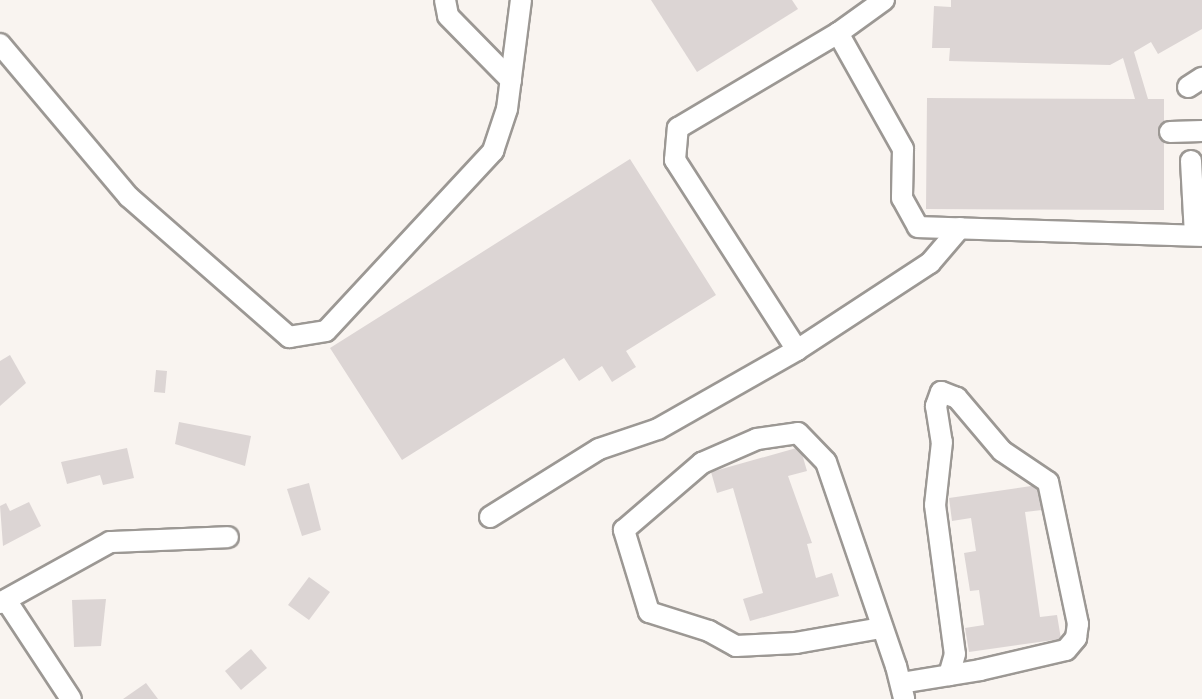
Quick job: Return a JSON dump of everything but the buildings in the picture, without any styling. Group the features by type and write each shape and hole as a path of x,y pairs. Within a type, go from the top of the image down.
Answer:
{"street":[{"path":"445,0 448,16 511,80"},
{"path":"0,44 129,197 289,337 326,332 493,151 511,80 521,0"},
{"path":"797,351 675,160 678,128 838,33 884,0"},
{"path":"838,33 903,149 902,198 918,227 1198,235 1191,161"},
{"path":"1170,132 1202,132"},
{"path":"490,518 598,449 658,429 797,351 930,263 960,228"},
{"path":"881,628 796,644 736,646 709,630 649,612 624,530 702,463 765,436 798,434 825,462 881,628 902,691 949,675 1066,650 1076,638 1078,624 1048,482 1002,451 957,398 941,393 936,406 942,442 935,505 955,654 949,675"},
{"path":"71,699 3,602 110,542 228,537"}]}
